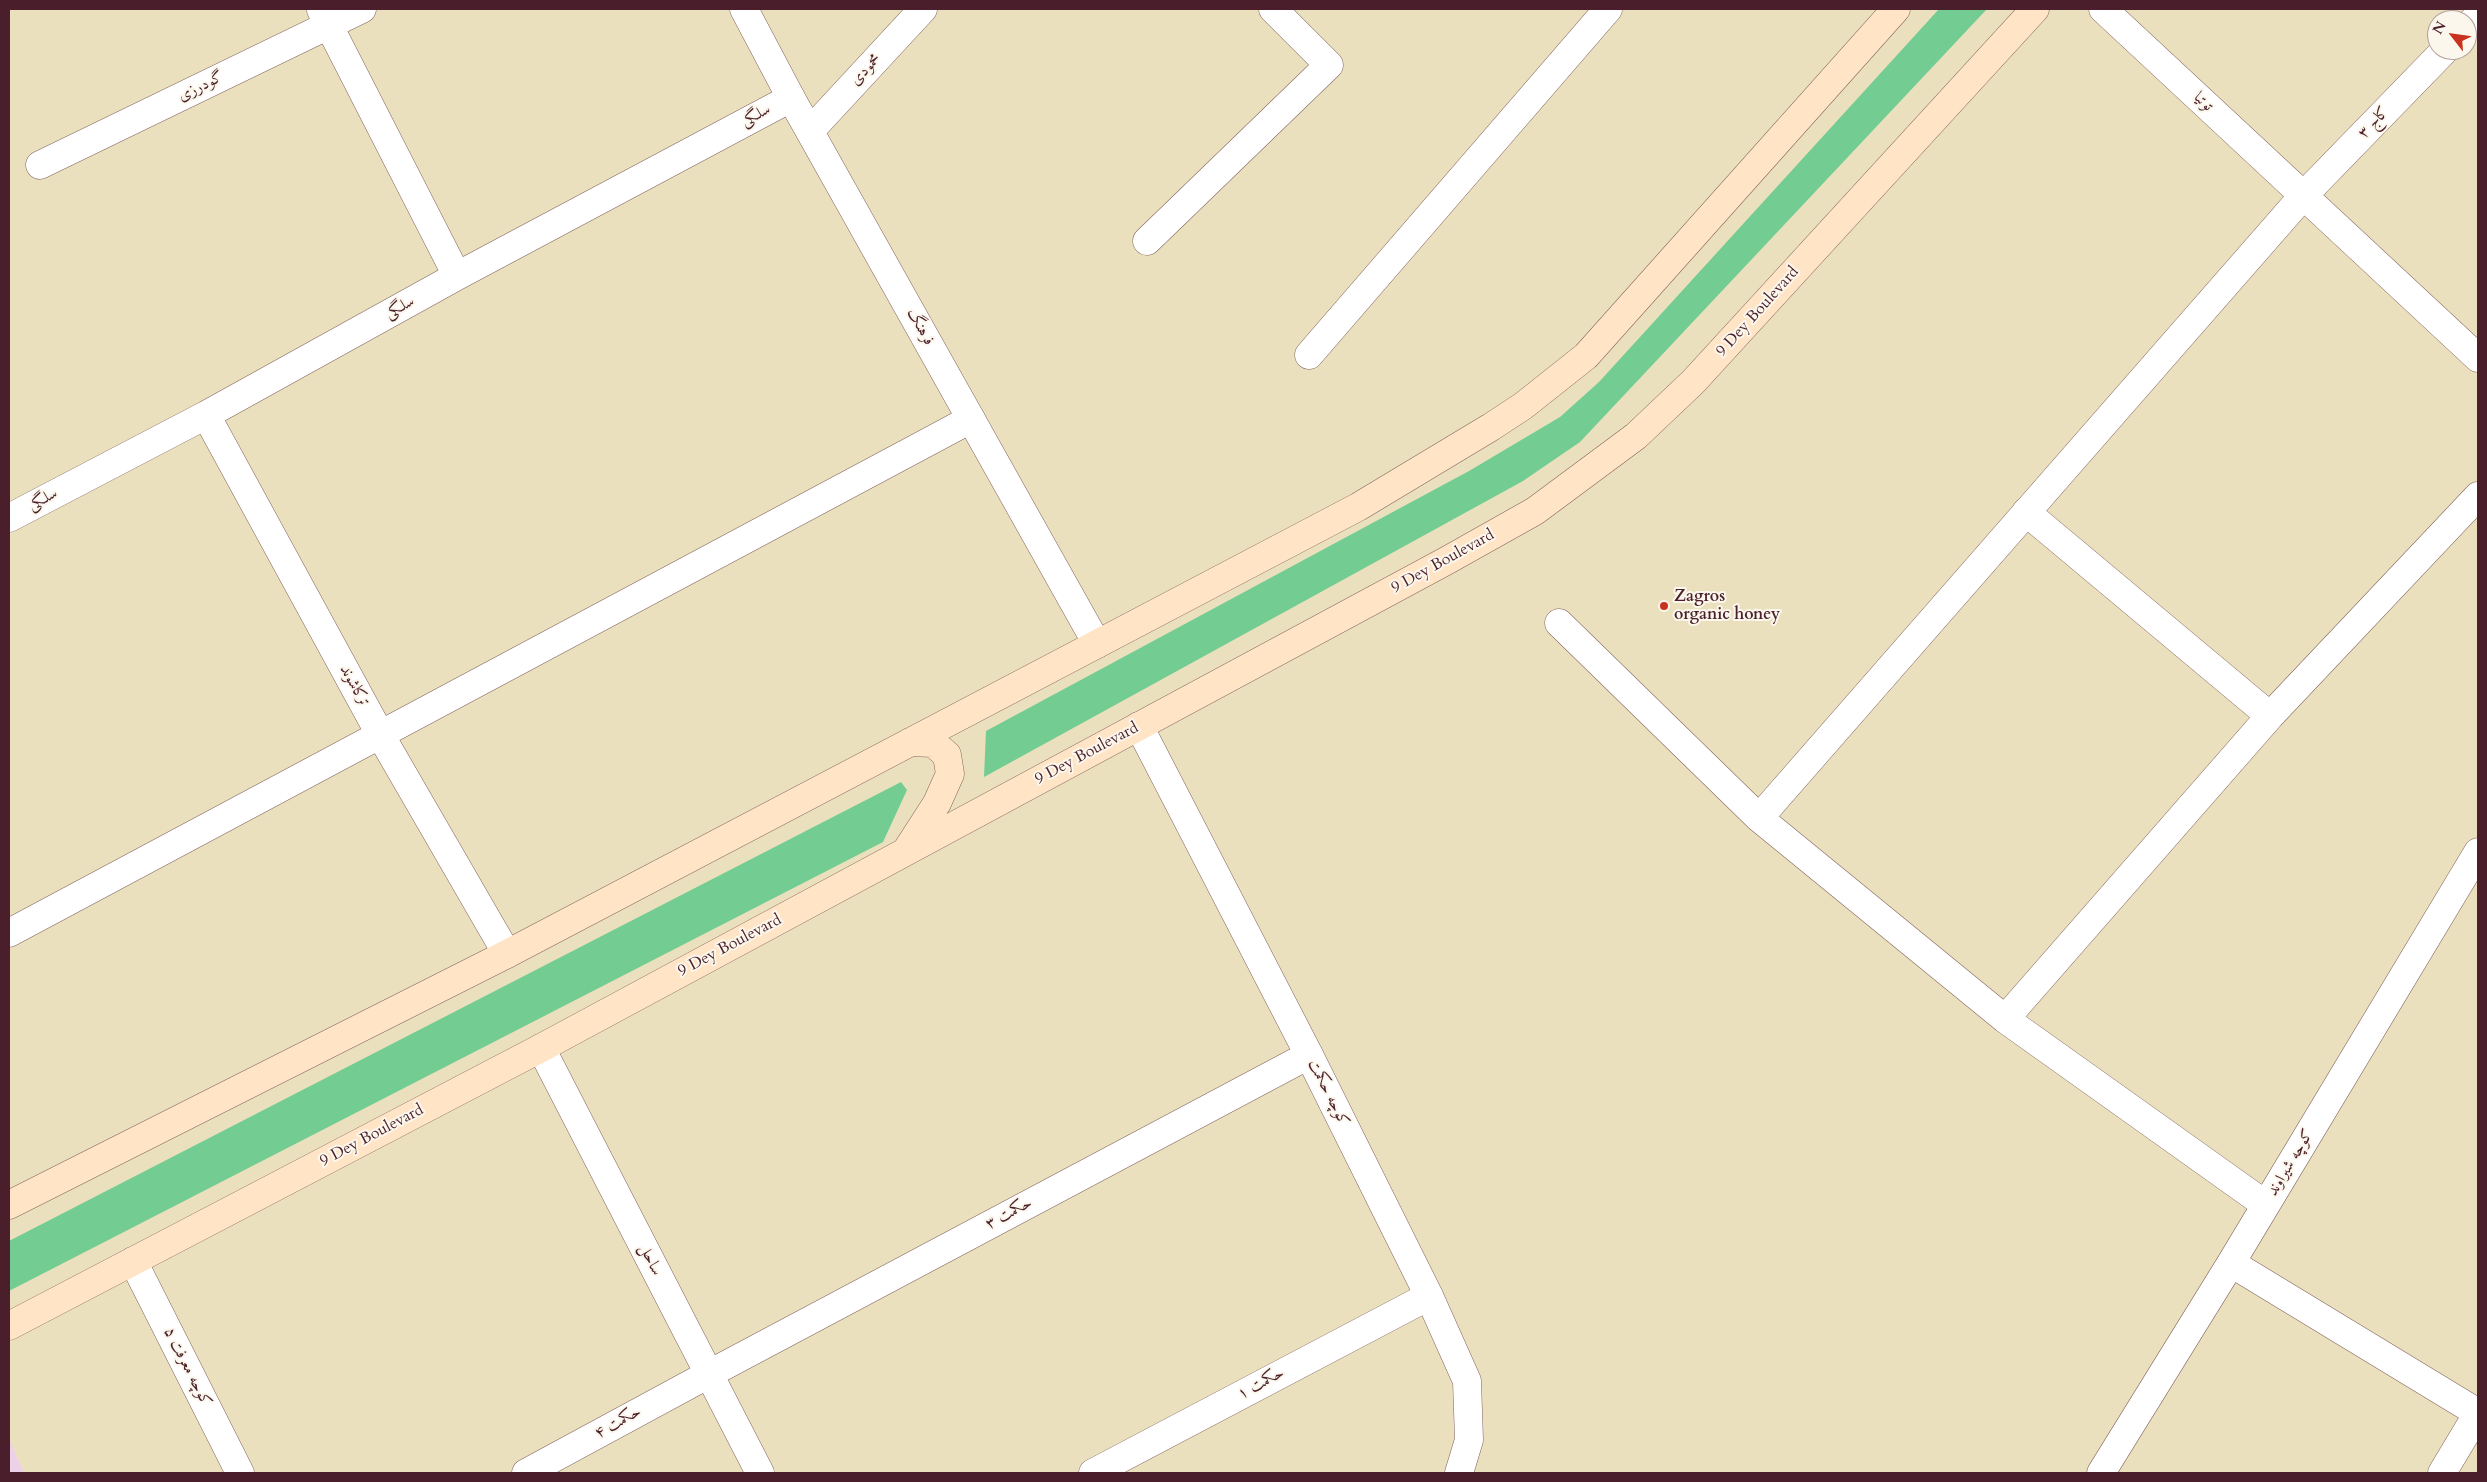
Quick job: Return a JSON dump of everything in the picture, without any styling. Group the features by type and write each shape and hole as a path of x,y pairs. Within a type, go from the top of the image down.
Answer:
{"main road":[{"path":"9,1205 507,954 1358,506 1491,427 1586,356 1896,9"},
{"name":"9 Dey Boulevard","path":"9,1326 541,1048 1535,511 1636,436 1693,382 2035,9"},
{"path":"906,852 937,803 950,774 947,756 933,743 910,742"}],"street":[{"name":"گودرزی","path":"40,166 325,17 362,9"},
{"name":"فرهنگ","path":"744,9 791,98 1097,644"},
{"name":"محمودی","path":"810,131 923,9"},
{"path":"1147,241 1329,65 1273,9"},
{"path":"1309,355 1608,9"},
{"name":"توتیا","path":"2103,9 2478,358"},
{"path":"325,17 457,276"},
{"name":"کاج ۳","path":"1759,818 2303,196 2435,60"},
{"name":"سلگی","path":"9,518 206,415 457,276 791,98"},
{"name":"ترکاشوند","path":"206,415 381,736 507,954"},
{"path":"9,933 972,419"},
{"path":"2005,1019 2270,716 2478,496"},
{"path":"2026,512 2270,716"},
{"path":"1559,622 1759,818 2005,1019 2266,1205"},
{"name":"کوچه حکمت","path":"1139,726 1309,1055 1429,1296 1467,1382 1469,1440 1459,1473"},
{"name":"کوچه شیراوند","path":"2101,1473 2231,1263 2478,852"},
{"name":"ساحل","path":"541,1048 760,1473"},
{"name":"حکمت ۳","path":"709,1374 1309,1055"},
{"name":"کوچه معرفت ۵","path":"133,1261 240,1473"},
{"path":"2231,1263 2478,1413 2442,1473"},
{"name":"حکمت ۱","path":"1093,1473 1429,1296"},
{"name":"حکمت ۴","path":"526,1473 709,1374"}],"shaded area":[{"path":"9,1439 24,1473 9,1473"}],"green space":[{"path":"1939,9 1987,9 1580,442 1523,481 984,777 986,731 1469,471 1560,417 1599,382"},
{"path":"901,782 907,790 883,842 9,1291 9,1241"}],"place":[{"name":"Zagros organic honey","path":"1664,606"}]}
